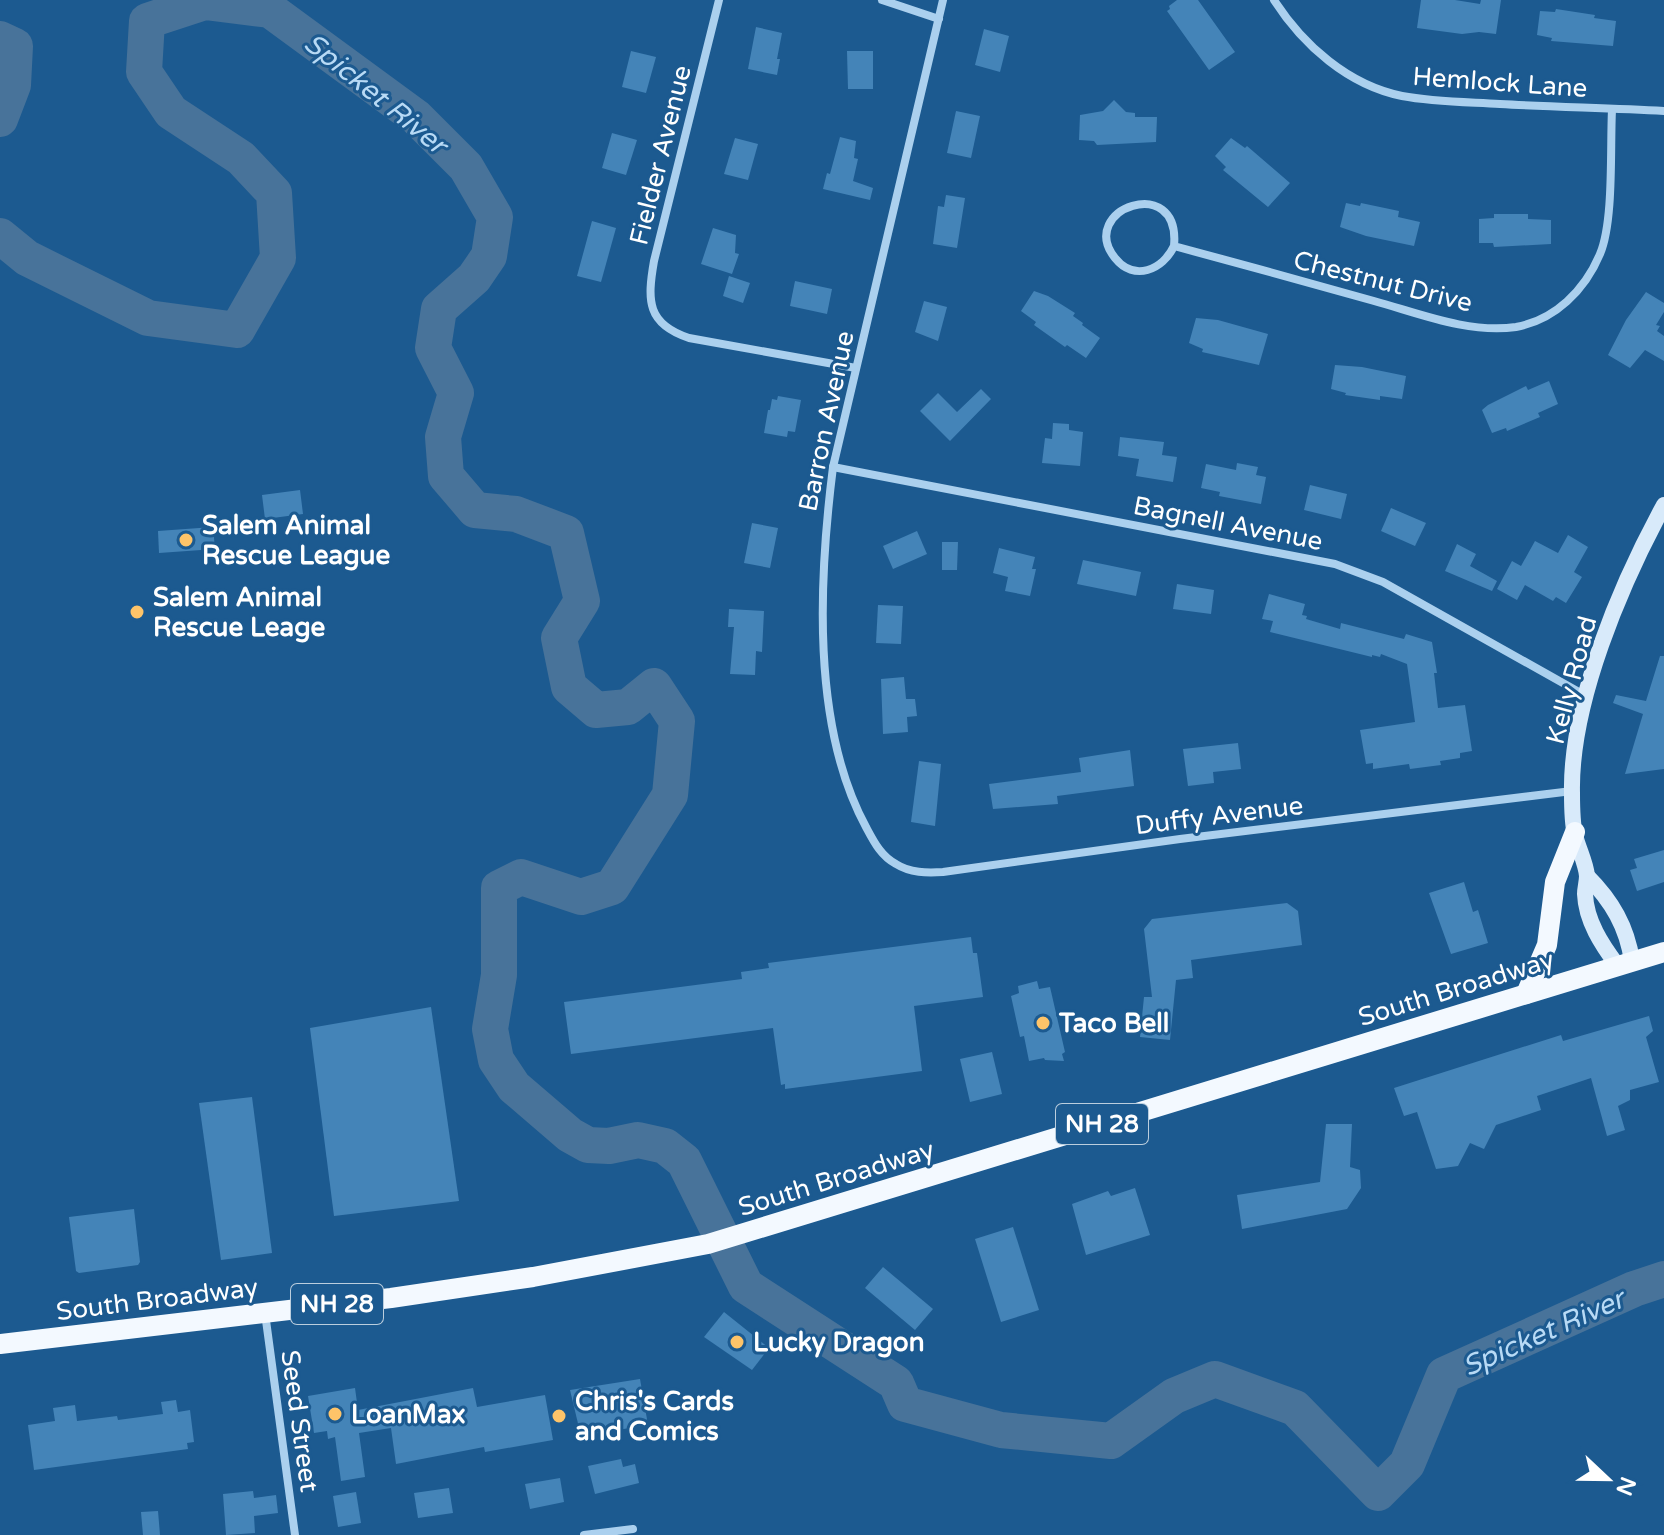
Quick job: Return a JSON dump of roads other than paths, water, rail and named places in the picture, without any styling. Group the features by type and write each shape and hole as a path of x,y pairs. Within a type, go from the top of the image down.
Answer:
{"main road":[{"path":"1526,994 1547,945 1555,882 1575,832"},
{"name":"South Broadway","path":"0,1344 391,1298 533,1277 708,1244 1664,952"}],"street":[{"name":"Fielder Avenue","path":"719,0 654,261 649,291 651,306 658,319 676,334 689,338 856,368"},
{"path":"882,0 939,19"},
{"name":"Barron Avenue","path":"878,849 851,800 838,759 825,663 824,537 833,467 943,0"},
{"name":"Hemlock Lane","path":"1274,0 1297,32 1326,59 1360,80 1388,92 1435,100 1664,111"},
{"name":"Chestnut Drive","path":"1174,246 1457,323 1515,327 1544,318 1568,301 1587,278 1600,253 1607,226 1612,110"},
{"path":"1151,204 1168,216 1173,225 1174,246 1161,265 1150,271 1138,272 1117,262 1110,252 1108,229 1113,219 1129,205 1151,204"},
{"name":"Bagnell Avenue","path":"833,467 1335,564 1383,582 1586,697"},
{"name":"Kelly Road","path":"1587,876 1620,917 1629,937 1625,963 1604,948 1590,918 1585,895 1587,876 1575,832 1572,791 1575,752 1586,697 1615,609 1664,505"},
{"name":"Duffy Avenue","path":"878,849 896,865 920,873 943,872 1180,839 1572,791"},
{"name":"Seed Street","path":"265,1312 295,1535"},
{"path":"584,1535 633,1529"}],"waterway":[{"name":"Spicket River","path":"0,236 27,258 148,318 237,330 278,258 274,193 241,158 171,112 144,72 147,21 205,2 270,10 416,117 466,167 495,217 489,256 474,278 439,309 433,348 456,393 443,437 446,476 475,510 516,514 566,533 582,601 559,638 569,687 596,710 628,707 654,686 677,721 670,795 612,887 581,897 521,877 499,888 499,975 490,1029 496,1060 514,1087 570,1135 588,1145 609,1146 638,1140 665,1146 684,1161 746,1286 896,1383 905,1404 1001,1430 1111,1441 1174,1396 1215,1379 1295,1408 1378,1493 1407,1464 1444,1375 1634,1289 1664,1279"},
{"name":"Spicket River","path":"0,39 15,46 13,85 0,119"}],"place":[{"name":"Salem Animal Rescue League","path":"186,540"},
{"name":"Salem Animal Rescue Leage","path":"137,612"},
{"name":"Taco Bell","path":"1043,1023"},
{"name":"Lucky Dragon","path":"737,1342"},
{"name":"LoanMax","path":"335,1414"},
{"name":"Chris's Cards and Comics","path":"559,1416"}]}
